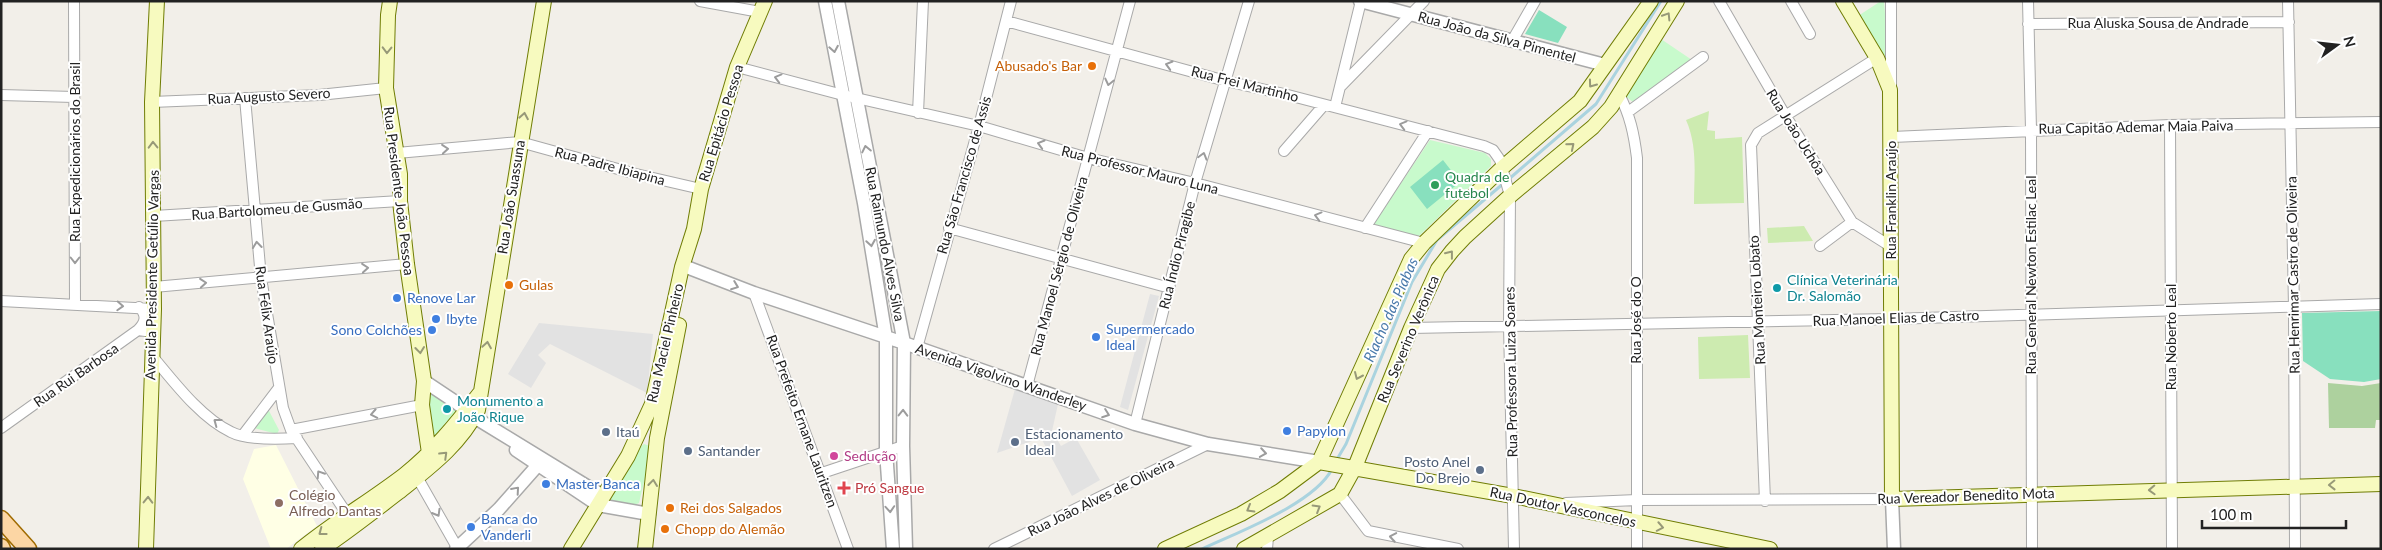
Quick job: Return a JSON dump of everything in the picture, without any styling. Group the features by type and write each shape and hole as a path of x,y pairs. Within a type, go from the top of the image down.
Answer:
{"main road":[{"name":"Avenida Presidente Getúlio Vargas","path":"146,549 154,309 152,102 157,1"},
{"name":"Rua Presidente João Pessoa","path":"390,1 386,88 397,153 407,264 424,381 422,405 429,453"},
{"name":"Rua João Suassuna","path":"470,414 479,393 544,1"},
{"name":"Rua Severino Verônica","path":"1322,462 1400,279 1411,259 1424,243 1503,167 1580,101 1651,1"},
{"name":"Rua Severino Verônica","path":"1340,494 1438,269 1452,250 1510,196 1593,127 1619,94 1677,1"},
{"path":"1843,1 1878,58 1890,90"},
{"name":"Rua Epitácio Pessoa","path":"686,268 701,189 737,67 763,7"},
{"name":"Rua Franklin Araújo","path":"1890,90 1892,137 1890,246 1892,499"},
{"path":"645,549 657,438 686,268"},
{"name":"Rua Maciel Pinheiro","path":"571,549 628,456 652,404 686,268"},
{"path":"301,549 347,514 404,475 470,414"},
{"path":"322,549 356,526 440,459 461,438 470,414"},
{"path":"1166,549 1241,514 1280,491 1322,462"},
{"name":"Rua Doutor Vasconcelos","path":"1322,462 1514,496 1637,523 1768,548"},
{"name":"Rua Vereador Benedito Mota","path":"1892,499 2381,484"},
{"path":"1244,549 1267,543 1340,494"},
{"path":"1,519 28,549"}],"street":[{"name":"Rua Expedicionários do Brasil","path":"74,1 75,304"},
{"path":"700,1 763,7"},
{"name":"Rua Raimundo Alves Silva","path":"825,1 864,203 886,338 886,452 892,549"},
{"name":"Rua Raimundo Alves Silva","path":"838,1 904,343 903,446 906,549"},
{"path":"918,112 923,1"},
{"name":"Rua São Francisco de Assis","path":"917,348 979,126 1011,1"},
{"name":"Rua Manoel Sérgio de Oliveira","path":"1027,386 1088,158 1105,102 1130,1"},
{"name":"Rua Índio Piragibe","path":"1135,424 1195,183 1249,1"},
{"path":"1284,151 1330,106 1341,86 1360,1"},
{"name":"Rua João da Silva Pimentel","path":"1360,1 1605,65"},
{"path":"1341,86 1413,15 1424,1"},
{"path":"1512,41 1535,1"},
{"name":"Rua João Uchôa","path":"1719,1 1785,116 1852,222 1890,246"},
{"path":"1791,1 1810,34"},
{"name":"Rua Franklin Araújo","path":"1890,90 1891,1"},
{"name":"Rua General Newton Estilac Leal","path":"2028,1 2031,130 2032,549"},
{"name":"Rua Henrimar Castro de Oliveira","path":"2288,1 2294,307 2295,549"},
{"name":"Rua Frei Martinho","path":"1006,21 1226,81 1484,146 1497,154 1503,167"},
{"name":"Rua Aluska Sousa de Andrade","path":"2028,24 2289,22"},
{"path":"1628,112 1702,57"},
{"name":"Rua Monteiro Lobato","path":"1765,501 1751,145 1758,133 1878,58"},
{"path":"737,67 842,95"},
{"name":"Rua Augusto Severo","path":"152,102 245,98 386,88"},
{"name":"Rua José do O","path":"1619,94 1628,112 1634,131 1637,158 1637,549"},
{"path":"1,95 74,97"},
{"name":"Rua Professor Mauro Luna","path":"842,95 979,126 1088,158 1195,183 1424,243"},
{"name":"Rua Félix Araújo","path":"245,98 261,278 278,389 294,434 347,514"},
{"name":"Rua Capitão Ademar Maia Paiva","path":"1892,137 2170,125 2381,122"},
{"name":"Rua Noberto Leal","path":"2170,125 2172,549"},
{"path":"1365,228 1428,131"},
{"path":"397,153 520,142"},
{"name":"Rua Padre Ibiapina","path":"520,142 636,174 701,189"},
{"name":"Rua Professora Luiza Soares","path":"1503,167 1510,196 1509,326 1514,549"},
{"name":"Rua Bartolomeu de Gusmão","path":"154,216 400,201"},
{"path":"864,203 877,201"},
{"path":"1820,246 1852,222"},
{"path":"949,228 1060,260 1170,288"},
{"path":"154,287 407,264"},
{"path":"874,267 890,264"},
{"name":"Avenida Vigolvino Wanderley","path":"686,268 1135,424 1208,444 1322,462"},
{"name":"Rua Prefeito Ernane Lauritzen","path":"754,293 822,473 848,549"},
{"path":"1,301 154,309"},
{"name":"Rua Manoel Elias de Castro","path":"1411,328 1891,319 2030,313 2381,304"},
{"path":"138,330 144,324 145,318 144,312 139,307"},
{"path":"138,330 153,332"},
{"name":"Rua Rui Barbosa","path":"1,428 138,330"},
{"path":"152,357 194,404 232,433 243,435 294,434 422,405"},
{"path":"424,381 470,414 601,500"},
{"path":"243,435 278,389"},
{"path":"494,429 505,442 537,466 601,500 649,514"},
{"path":"640,431 657,438"},
{"name":"Rua João Alves de Oliveira","path":"994,549 1208,444"},
{"path":"822,473 903,446"},
{"path":"417,477 457,548 499,509 537,466"},
{"path":"1340,494 1368,531 1458,549"},
{"name":"Rua Franklin Araújo","path":"1892,499 1894,549"},
{"name":"Rua Vereador Benedito Mota","path":"1552,504 1637,500 1765,501 1892,499"}],"shaded area":[{"path":"1150,294 1159,296 1128,410 1120,407"},
{"path":"539,323 653,334 647,393 550,344 538,355 546,363 531,388 508,374"},
{"name":"Estacionamento Ideal","path":"1015,389 1058,404 1052,431 1061,446 1076,438 1100,480 1072,496 1041,438 997,453"},
{"name":"Colégio Alfredo Dantas","path":"276,445 317,526 286,549 271,549 243,479 254,449"}],"green space":[{"path":"1884,1 1889,62 1885,63 1858,16"},
{"path":"1539,10 1567,27 1558,43 1525,34"},
{"path":"1658,37 1692,60 1634,103 1623,94"},
{"path":"1709,111 1707,130 1715,131 1715,139 1742,137 1744,203 1694,204 1694,151 1686,120"},
{"path":"1430,140 1485,153 1491,159 1491,166 1418,237 1373,225"},
{"name":"Quadra de futebol","path":"1443,160 1460,182 1427,209 1410,187"},
{"path":"1804,226 1813,241 1768,243 1767,228"},
{"path":"2381,311 2381,379 2364,382 2330,379 2303,361 2302,313"},
{"path":"1748,335 1750,378 1699,379 1698,337"},
{"path":"2328,383 2362,386 2381,383 2381,420 2376,420 2375,428 2329,428"},
{"path":"427,390 446,404 459,408 458,416 447,421 433,438"},
{"path":"268,409 279,430 277,434 254,428"},
{"path":"644,444 650,446 651,453 639,503 632,506 611,501 608,496 638,449"}],"waterway":[{"name":"Riacho das Piabas","path":"1509,179 1596,104 1661,1"},
{"name":"Riacho das Piabas","path":"1336,461 1346,444 1412,282 1437,240 1504,183"},
{"name":"Riacho das Piabas","path":"1202,549 1274,516 1292,505 1323,482 1332,469"}],"place":[{"name":"Abusado's Bar","path":"1092,66"},
{"name":"Quadra de futebol","path":"1435,185"},
{"name":"Gulas","path":"509,285"},
{"name":"Clínica Veterinária Dr. Salomão","path":"1777,288"},
{"name":"Renove Lar","path":"397,298"},
{"name":"Ibyte","path":"436,319"},
{"name":"Sono Colchões","path":"432,330"},
{"name":"Supermercado Ideal","path":"1096,337"},
{"name":"Monumento a João Rique","path":"447,409"},
{"name":"Papylon","path":"1287,431"},
{"name":"Itaú","path":"606,432"},
{"name":"Estacionamento Ideal","path":"1015,442"},
{"name":"Santander","path":"688,451"},
{"name":"Sedução","path":"834,456"},
{"name":"Posto Anel Do Brejo","path":"1480,470"},
{"name":"Master Banca","path":"546,484"},
{"name":"Pró Sangue","path":"844,488"},
{"name":"Colégio Alfredo Dantas","path":"279,503"},
{"name":"Rei dos Salgados","path":"670,508"},
{"name":"Banca do Vanderli","path":"471,527"},
{"name":"Chopp do Alemão","path":"665,529"}]}
